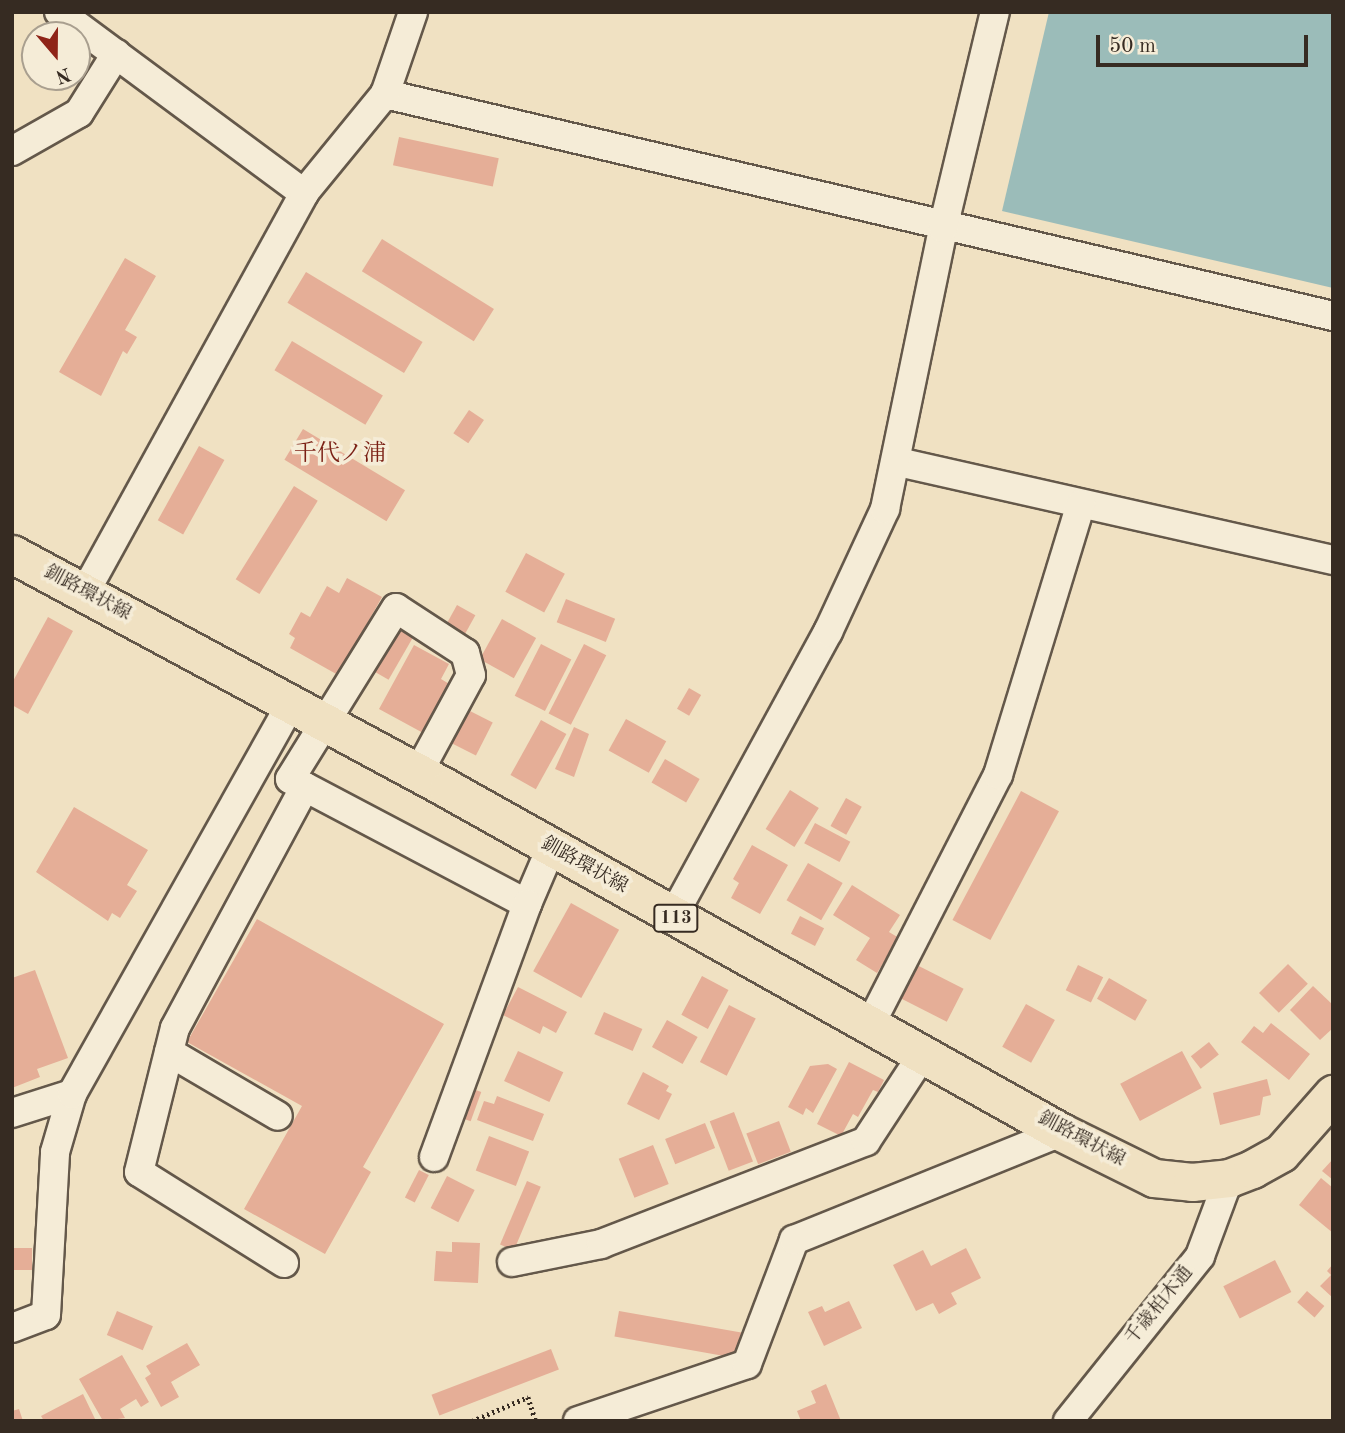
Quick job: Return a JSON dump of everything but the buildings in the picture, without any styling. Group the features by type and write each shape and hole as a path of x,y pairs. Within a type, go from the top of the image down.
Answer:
{"main road":[{"name":"釧路環状線","path":"12,554 291,703 1061,1132 1154,1178 1192,1182 1229,1178 1281,1153 1333,1094"}],"street":[{"path":"59,12 304,193"},
{"path":"85,592 304,193 385,94 414,12"},
{"path":"673,916 828,632 885,509 898,462 988,14"},
{"path":"12,151 79,113 116,54"},
{"path":"385,94 943,228 1333,316"},
{"path":"898,462 1082,504 1331,554"},
{"path":"870,1025 998,775 1082,504"},
{"path":"418,773 471,675 465,653 396,608 290,779 527,904"},
{"path":"12,1328 46,1315 55,1152 72,1094 291,703"},
{"path":"284,1262 139,1172 175,1028 305,787"},
{"path":"434,1157 527,904 551,848"},
{"path":"169,1052 278,1116"},
{"path":"512,1262 601,1244 866,1141 923,1054"},
{"path":"12,1112 72,1094"},
{"path":"578,1421 747,1364 794,1240 1061,1132"},
{"name":"千歳柏木通","path":"1068,1421 1200,1256 1229,1178"}],"path":[{"path":"472,1421 528,1397 536,1421"}],"water":[{"path":"1049,12 1333,12 1333,288 1002,211"}],"district":[{"name":"千代ノ浦","path":"340,454"}]}
